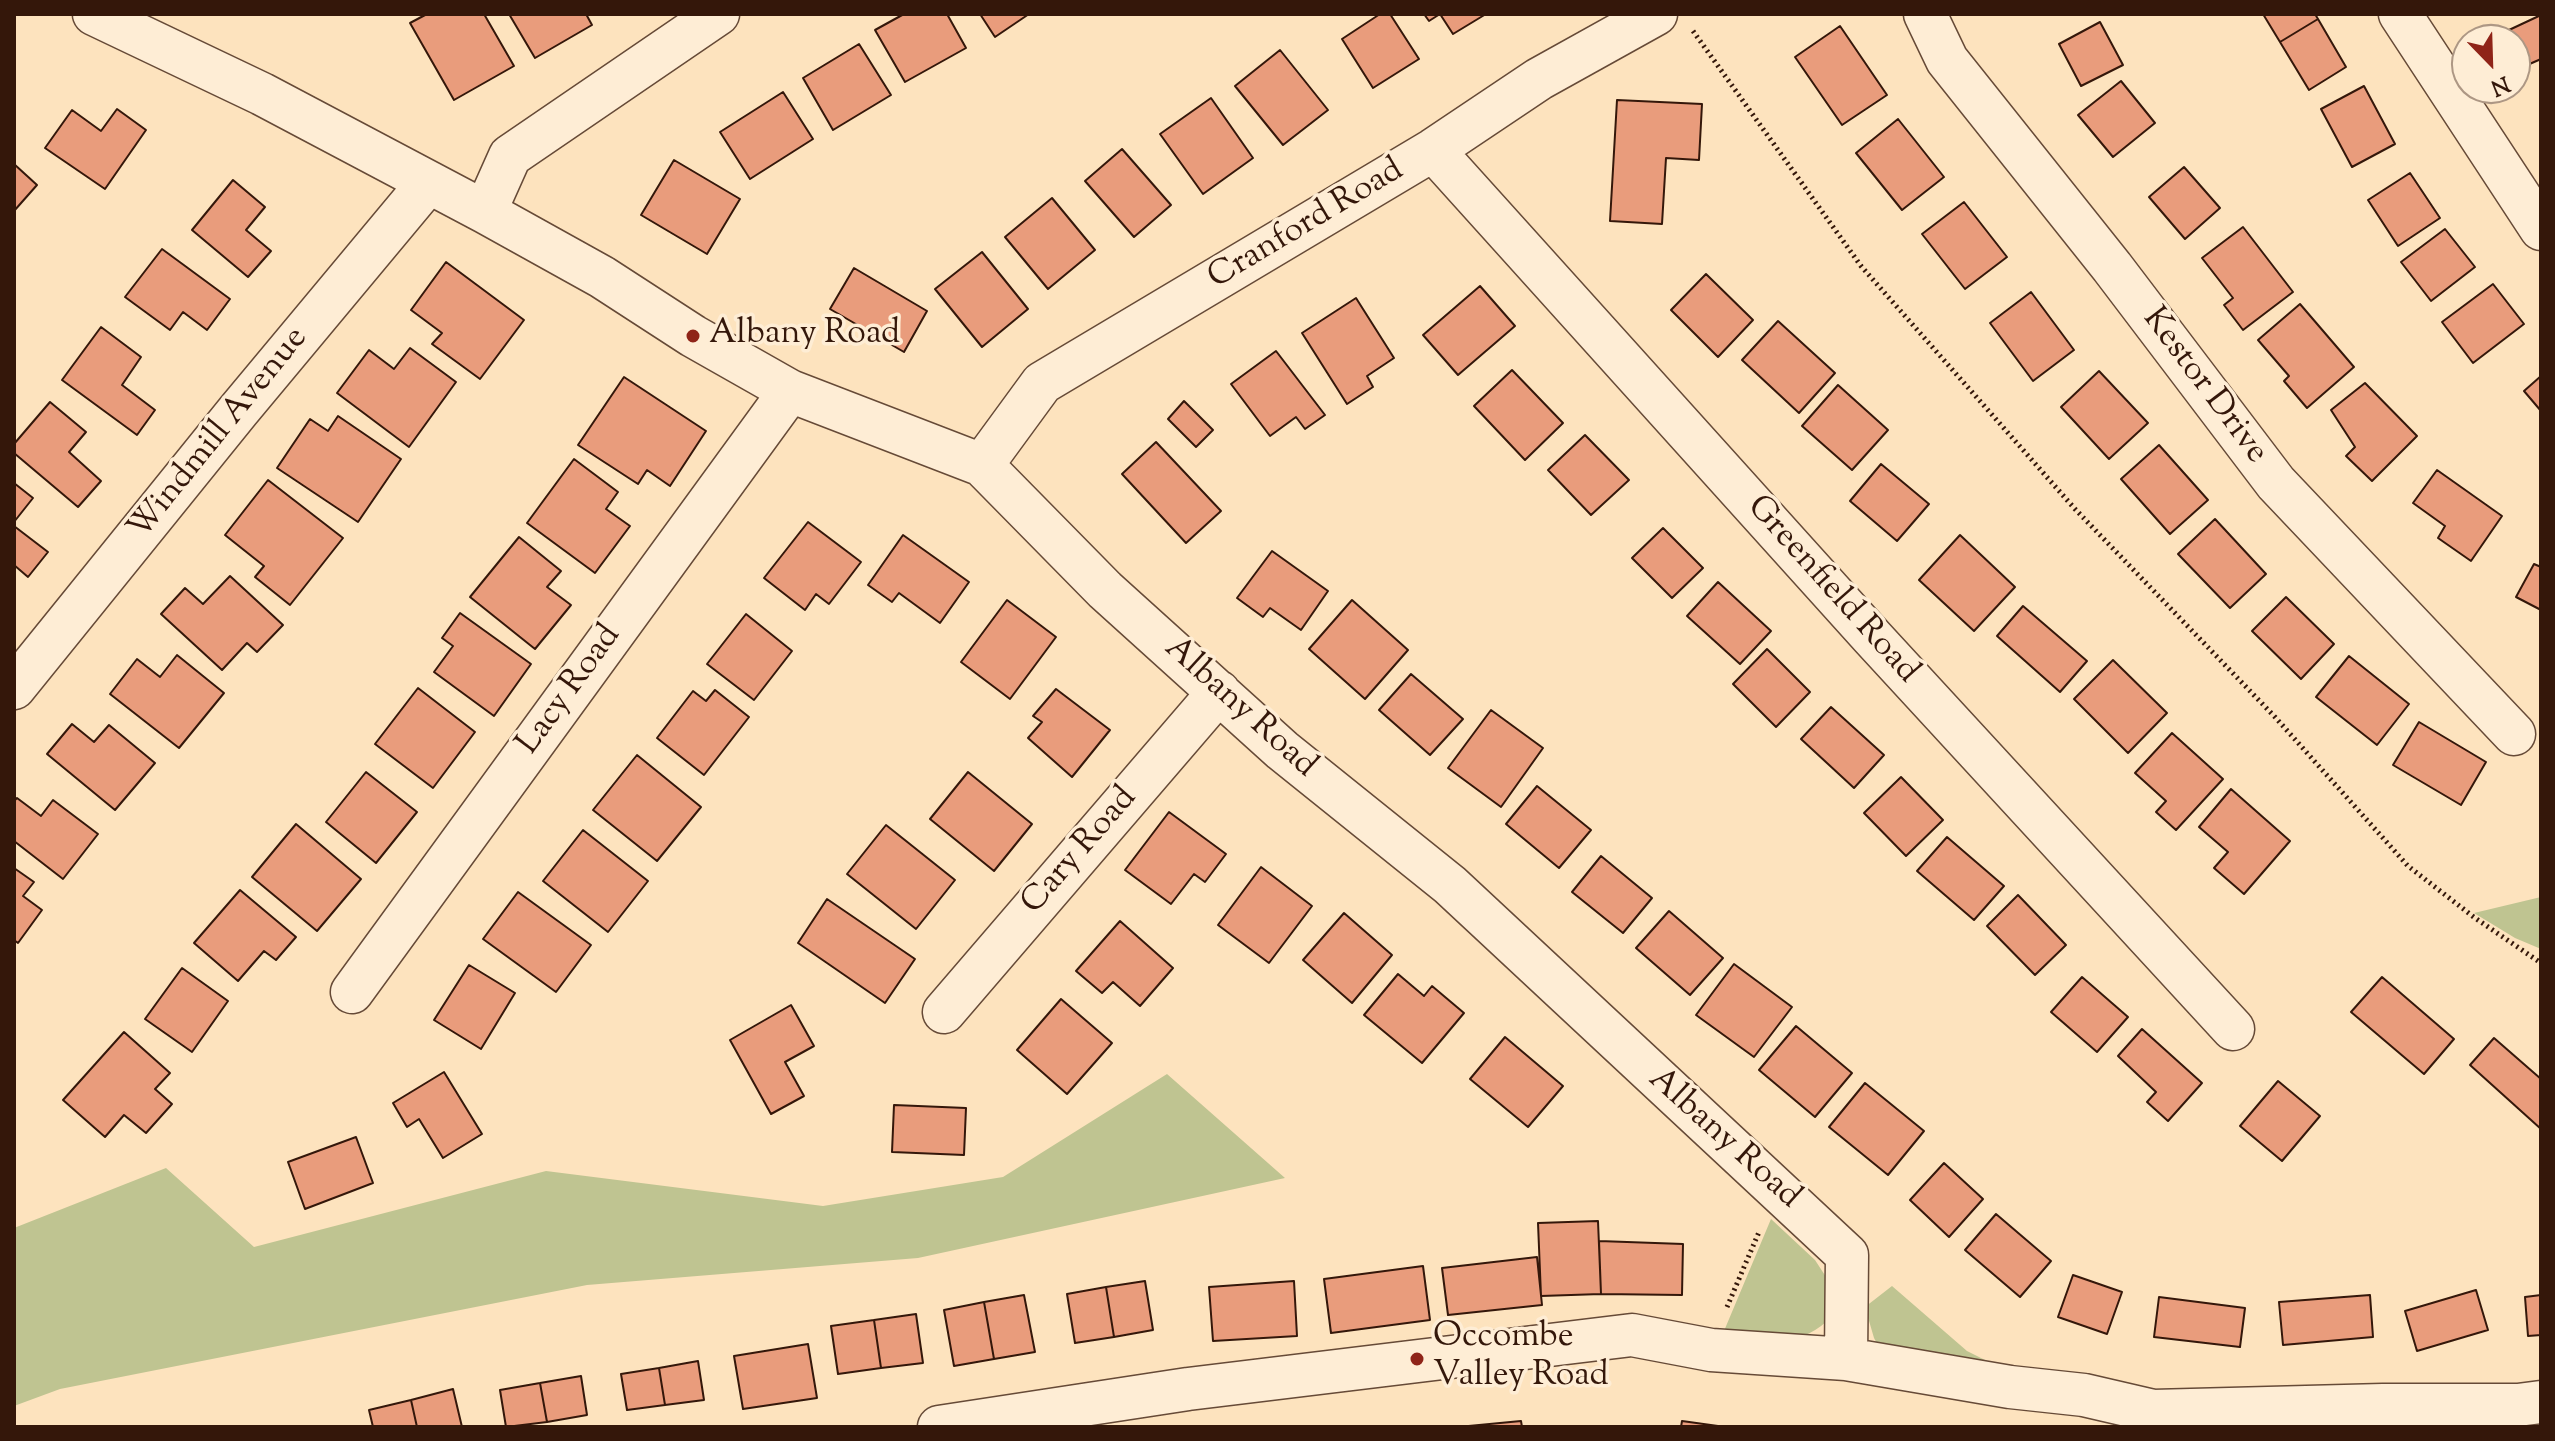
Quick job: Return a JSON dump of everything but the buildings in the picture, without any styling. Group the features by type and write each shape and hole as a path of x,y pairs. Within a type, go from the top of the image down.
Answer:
{"street":[{"name":"Albany Road","path":"94,14 262,94 485,212 602,277 693,336 790,391 982,465 1105,590 1282,750 1450,885 1847,1255 1846,1359"},
{"path":"485,212 510,156 718,14"},
{"name":"Kestor Drive","path":"1925,14 1947,60 2112,267 2276,483 2514,734"},
{"path":"2400,14 2541,229"},
{"name":"Cranford Road","path":"982,465 1042,383 1433,150 1539,79 1673,20"},
{"name":"Greenfield Road","path":"1433,150 1872,637 2233,1029"},
{"name":"Windmill Avenue","path":"14,688 428,183"},
{"name":"Lacy Road","path":"352,992 790,391"},
{"name":"Cary Road","path":"944,1012 1219,692"},
{"path":"939,1427 1203,1387 1632,1335 1711,1350 1846,1359 2010,1387 2084,1395 2153,1411 2518,1405 2541,1402"}],"path":[{"path":"1673,20 1861,266 2075,509 2275,717 2408,866 2475,918 2541,963"},
{"path":"1722,1317 1760,1231"}],"green space":[{"path":"2541,897 2541,949 2515,938 2474,913"},
{"path":"1167,1074 1285,1178 918,1258 587,1285 60,1389 14,1406 14,1228 166,1168 254,1247 546,1171 823,1206 1003,1177"},
{"path":"1771,1219 1815,1260 1828,1280 1827,1321 1815,1330 1790,1339 1765,1339 1724,1331"},
{"path":"1892,1286 1967,1351 1991,1363 1885,1358 1874,1338 1865,1307"}],"place":[{"name":"Albany Road","path":"693,336"},
{"name":"Occombe Valley Road","path":"1417,1359"}]}
